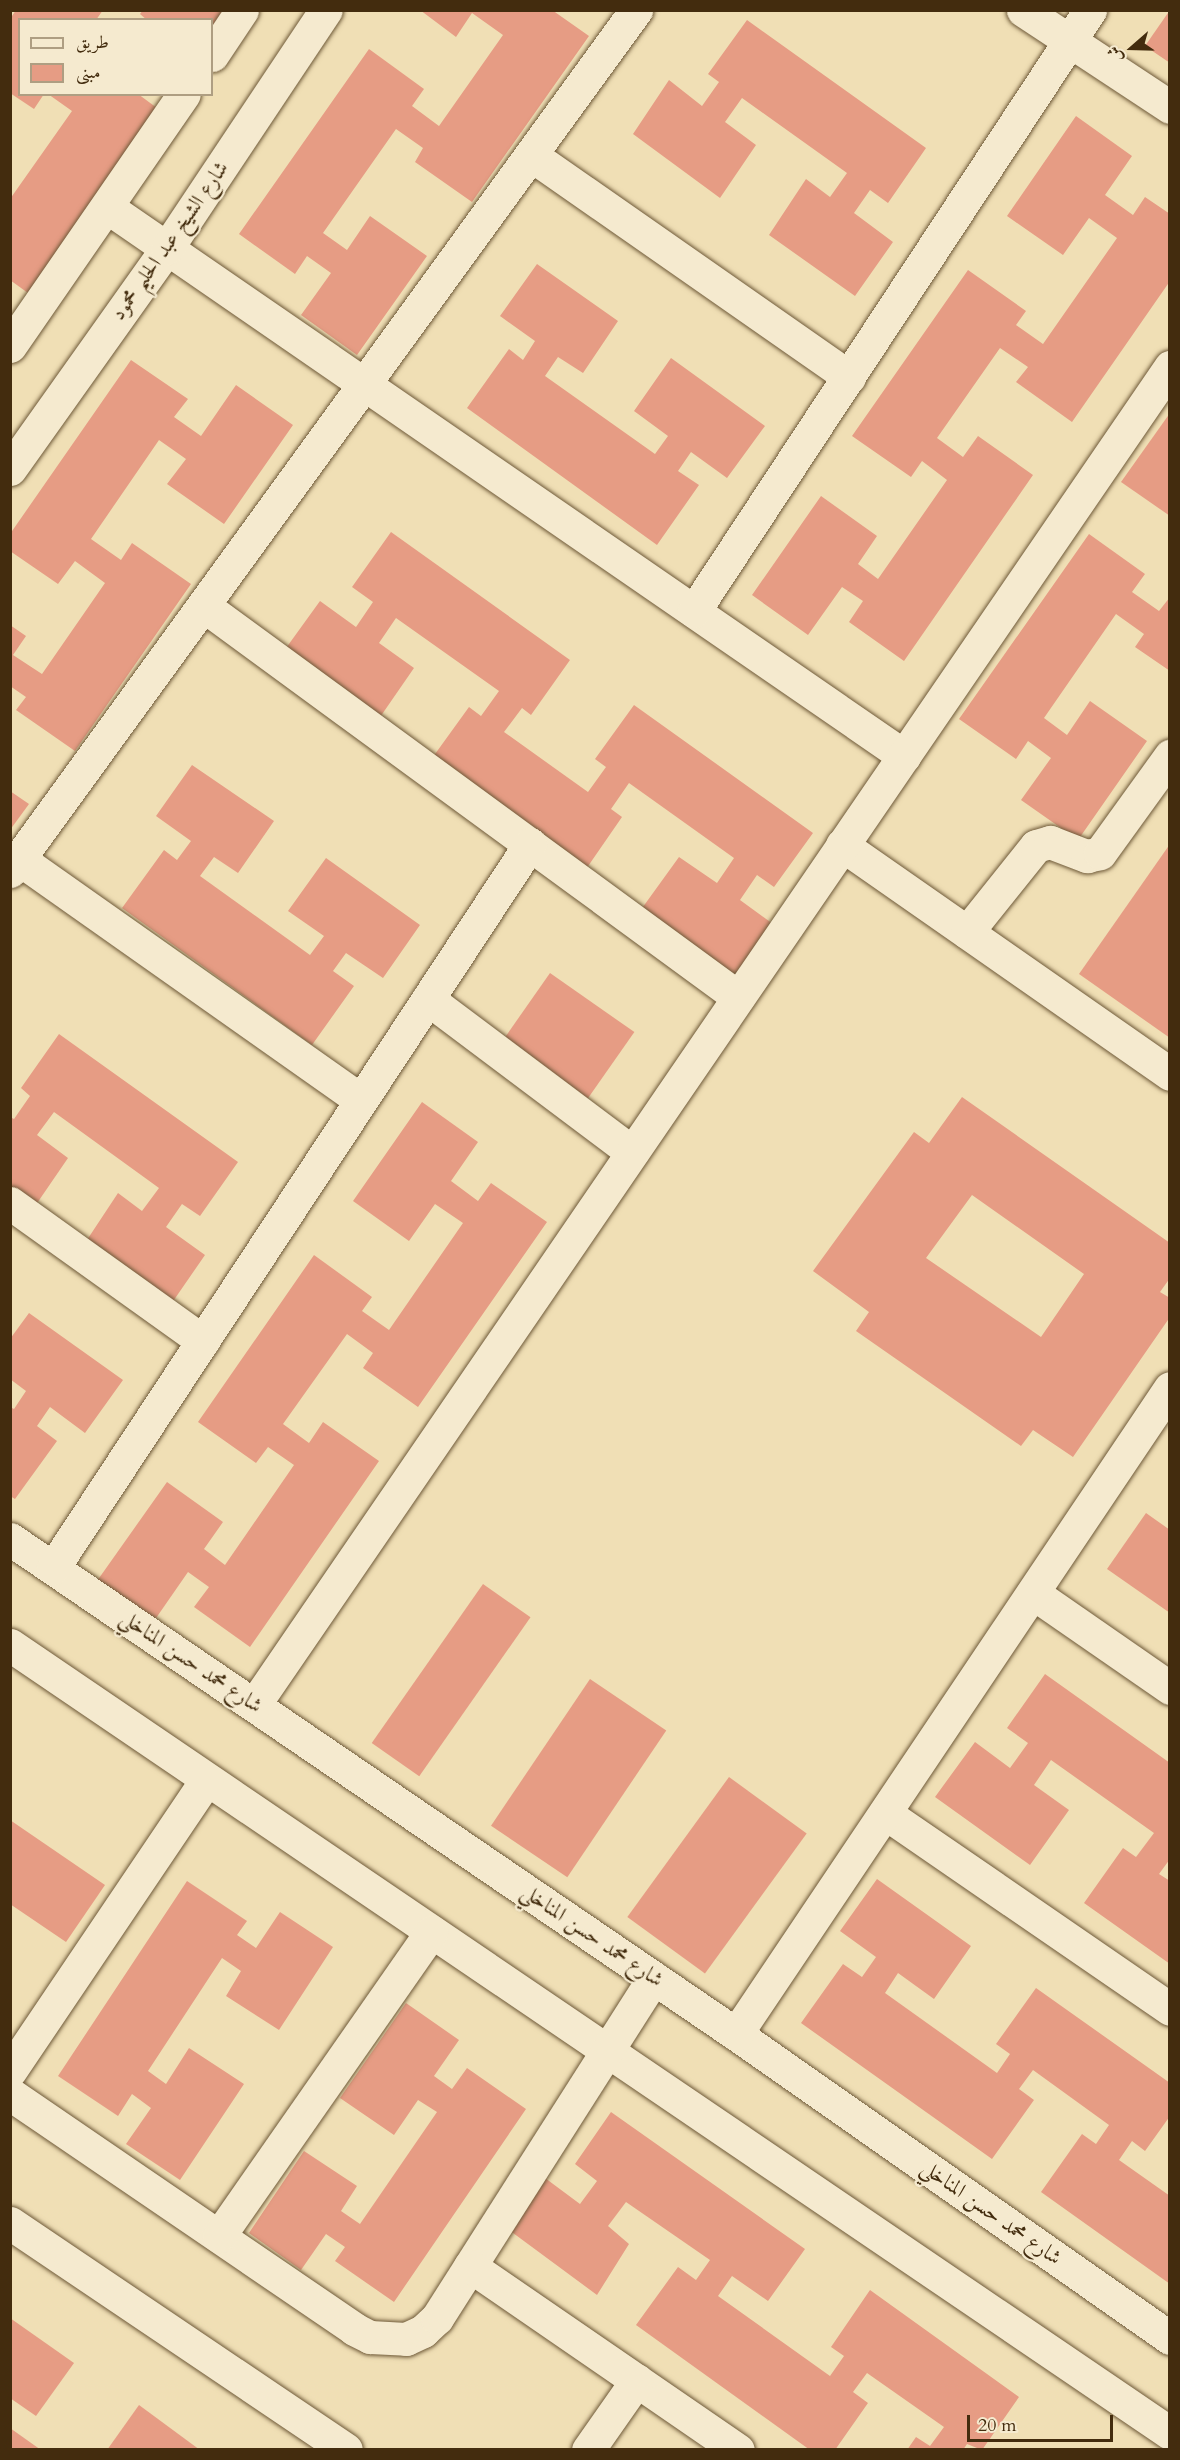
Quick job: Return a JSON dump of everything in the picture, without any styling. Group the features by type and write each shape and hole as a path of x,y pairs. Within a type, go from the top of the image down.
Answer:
{"street":[{"path":"213,54 242,10"},
{"name":"شارع الشيخ عبد الحليم محمود","path":"10,469 166,248 326,10"},
{"path":"362,1100 15,865 636,10"},
{"path":"1023,10 1170,106"},
{"path":"694,611 1090,10"},
{"path":"14,335 183,96"},
{"path":"531,155 849,377"},
{"path":"106,207 904,756"},
{"path":"254,1705 1170,367"},
{"path":"204,606 738,997"},
{"path":"967,932 1036,846 1050,842 1087,856 1100,854 1170,756"},
{"path":"53,1568 530,844"},
{"path":"842,845 1170,1074"},
{"path":"428,999 632,1152"},
{"path":"10,1203 203,1341"},
{"path":"736,2034 1170,1389"},
{"name":"شارع محمد حسن المناخلي","path":"10,1539 736,2034 1170,2338"},
{"path":"1033,1593 1170,1688"},
{"path":"10,1645 1170,2433"},
{"path":"10,2071 206,1780"},
{"path":"885,1813 1170,2009"},
{"path":"219,2236 431,1932"},
{"path":"10,2094 354,2328 388,2341 423,2331 437,2318 654,1978"},
{"path":"10,2223 346,2450"},
{"path":"470,2266 738,2450"},
{"path":"588,2450 637,2380"}],"building":[{"path":"16,10 103,10 97,18 18,18 18,96 43,96 34,109 10,93 10,19"},
{"path":"143,10 226,10 213,30 213,18 145,18 140,14"},
{"path":"420,10 552,10 589,36 472,202 415,162 423,148 396,129 323,233 347,250 370,216 427,256 357,355 301,315 331,273 307,256 295,274 239,234 369,49 424,89 412,106 439,126 503,35 472,13 456,37"},
{"path":"1170,10 1170,63 1145,46"},
{"path":"747,20 926,148 888,203 870,190 854,213 893,242 855,296 769,235 806,179 830,197 847,173 742,98 725,122 756,145 720,198 633,134 669,80 702,106 719,82 708,74"},
{"path":"51,96 141,96 157,108 28,293 10,280 10,199 72,111"},
{"path":"1076,116 1132,156 1105,195 1133,215 1145,197 1170,214 1170,281 1072,422 1016,382 1028,367 1000,348 937,438 963,457 978,436 1033,475 904,661 849,622 863,601 842,587 808,635 752,595 821,496 877,536 858,564 878,579 947,480 922,461 911,477 852,436 968,270 1026,311 1016,325 1043,344 1117,238 1089,218 1063,255 1007,216"},
{"path":"537,264 618,321 583,373 558,357 545,376 655,454 668,436 634,411 671,358 765,426 727,478 691,452 678,471 699,485 657,545 467,408 509,349 523,360 535,341 500,316"},
{"path":"131,360 188,399 174,417 201,436 236,385 293,425 224,524 167,484 186,459 159,440 91,539 121,560 132,543 191,584 75,751 16,710 26,697 10,686 10,625 26,636 13,655 42,674 105,583 75,561 58,584 10,551 10,534"},
{"path":"1170,413 1170,516 1121,482"},
{"path":"391,532 570,660 531,715 522,708 504,732 588,792 606,767 595,759 634,705 813,833 774,887 757,875 740,900 773,924 735,979 640,911 679,857 717,883 734,858 629,783 611,809 622,817 584,872 430,761 469,707 481,716 499,691 396,618 379,643 414,668 376,723 281,655 320,601 356,627 373,602 352,587"},
{"path":"1089,534 1145,574 1132,592 1159,611 1170,597 1170,671 1135,647 1144,634 1116,614 1044,718 1067,735 1090,701 1147,741 1078,840 1021,800 1051,758 1028,741 1016,759 959,719"},
{"path":"192,765 274,821 238,873 214,857 200,876 310,955 324,936 288,911 326,858 420,925 383,978 346,953 333,971 354,986 312,1045 122,908 164,850 177,860 191,841 156,816"},
{"path":"10,791 29,804 10,830"},
{"path":"1170,844 1170,1038 1079,974"},
{"path":"550,973 634,1032 582,1107 498,1048"},
{"path":"59,1034 238,1162 200,1216 182,1204 166,1227 205,1255 167,1310 81,1249 118,1193 142,1211 159,1188 54,1112 37,1135 68,1158 31,1212 10,1197 10,1117 14,1119 30,1096 21,1088"},
{"path":"962,1097 1170,1243 1170,1278 1160,1292 1170,1298 1170,1317 1073,1457 1033,1430 1021,1446 856,1331 869,1312 813,1271 914,1132 929,1143","holes":["972,1195 1084,1274 1041,1337 926,1258"]},
{"path":"422,1102 478,1142 451,1181 478,1201 491,1183 547,1222 418,1407 363,1368 373,1353 347,1334 283,1424 309,1443 323,1422 379,1461 250,1647 194,1607 209,1587 188,1572 154,1621 97,1581 167,1482 223,1522 204,1549 225,1565 294,1465 268,1447 256,1463 198,1422 314,1255 372,1297 362,1311 389,1330 463,1223 435,1204 409,1241 353,1201"},
{"path":"29,1313 123,1380 85,1433 50,1407 37,1426 57,1441 15,1499 10,1496 10,1407 14,1409 26,1391 10,1379 10,1339"},
{"path":"1146,1513 1170,1530 1170,1613 1107,1569"},
{"path":"483,1584 531,1617 419,1776 372,1743"},
{"path":"1045,1674 1170,1763 1170,1859 1159,1874 1170,1881 1170,1964 1084,1903 1123,1848 1136,1857 1154,1833 1051,1760 1034,1785 1069,1810 1030,1865 935,1797 975,1742 1010,1768 1028,1743 1007,1728"},
{"path":"590,1679 666,1730 567,1877 491,1826"},
{"path":"729,1777 807,1833 705,1973 627,1917"},
{"path":"10,1820 105,1885 66,1942 10,1904"},
{"path":"877,1879 971,1946 934,1999 898,1973 885,1993 997,2073 1010,2054 996,2044 1036,1988 1170,2083 1170,2116 1145,2151 1132,2141 1119,2160 1170,2196 1170,2284 1041,2192 1082,2134 1096,2144 1109,2125 1033,2070 1019,2089 1034,2100 992,2159 801,2023 843,1964 862,1977 876,1957 840,1931"},
{"path":"187,1881 247,1921 237,1935 256,1948 280,1912 333,1947 279,2030 226,1996 241,1971 222,1958 148,2071 166,2084 189,2048 244,2084 180,2180 126,2144 151,2108 132,2094 118,2116 58,2076"},
{"path":"406,2003 459,2040 434,2076 452,2089 467,2068 526,2109 394,2302 335,2261 345,2247 326,2234 301,2270 249,2233 304,2151 357,2186 341,2211 360,2224 437,2112 418,2100 394,2135 340,2098"},
{"path":"611,2112 805,2249 768,2301 732,2276 718,2296 830,2376 844,2356 831,2347 870,2290 1019,2397 982,2450 967,2444 963,2450 907,2450 916,2437 930,2446 944,2427 867,2373 853,2392 868,2403 835,2450 810,2450 636,2325 678,2267 696,2280 710,2260 626,2202 608,2226 629,2244 597,2295 509,2230 545,2178 580,2204 597,2181 575,2164"},
{"path":"10,2318 74,2363 36,2416 10,2398"},
{"path":"139,2405 200,2450 107,2450"},
{"path":"10,2428 41,2450 10,2450"}]}
